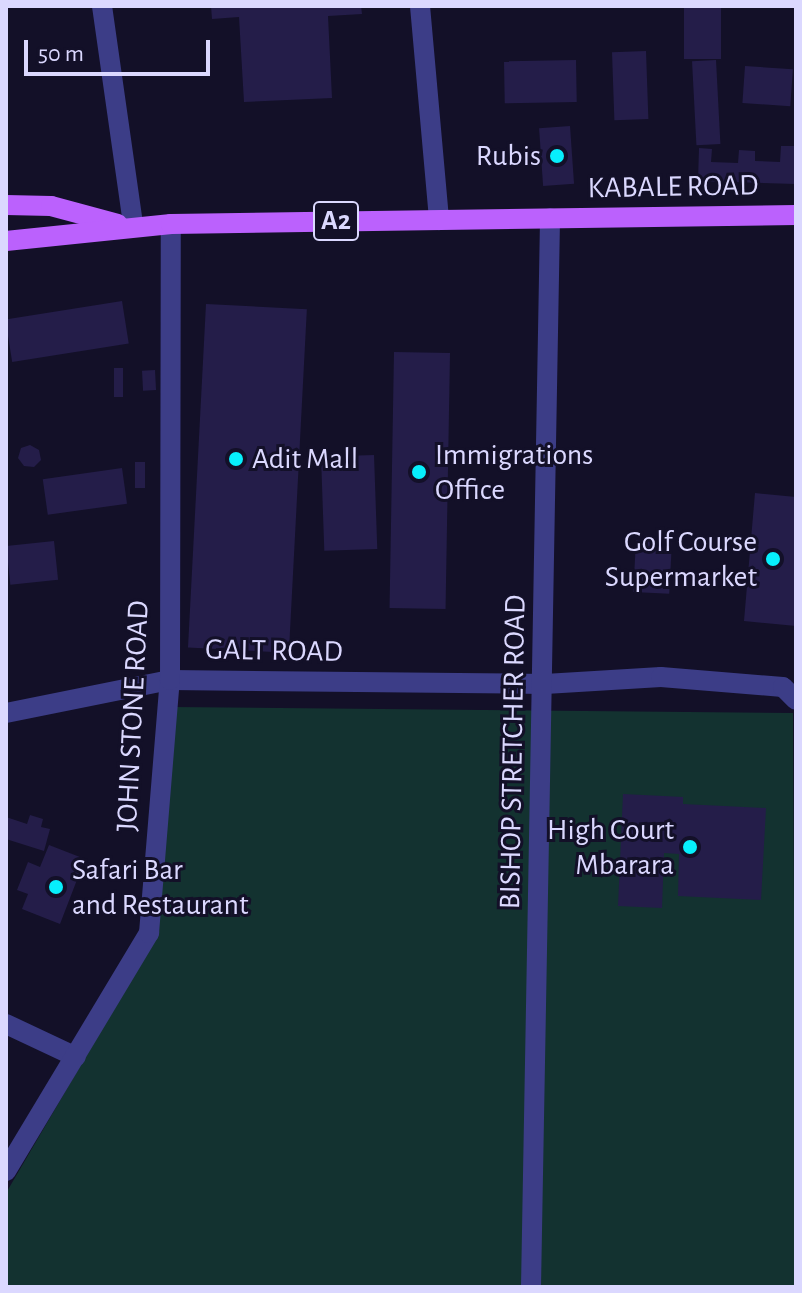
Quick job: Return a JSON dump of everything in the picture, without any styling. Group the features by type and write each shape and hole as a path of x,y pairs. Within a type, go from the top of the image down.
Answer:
{"main road":[{"name":"A2","path":"6,205 51,206 127,225"},
{"name":"KABALE ROAD","path":"550,218 796,215"},
{"name":"A2","path":"6,241 127,225 550,218"}],"street":[{"path":"102,6 127,225"},
{"path":"420,6 439,220"},
{"name":"BISHOP STRETCHER ROAD","path":"531,1287 545,684 550,218"},
{"name":"JOHN STONE ROAD","path":"6,1171 147,942 170,680 171,224"},
{"name":"GALT ROAD","path":"6,713 170,680 545,684 661,677 783,687 796,700"},
{"path":"6,1024 76,1057"}],"green space":[{"path":"171,707 793,713 796,1287 6,1287 6,1193 151,945"}],"building":[{"path":"211,6 361,6 362,14 328,16 332,98 244,102 239,17 212,19"},
{"path":"684,6 721,6 721,59 684,59"},
{"path":"646,51 648,119 614,120 612,52"},
{"path":"576,60 577,102 505,103 504,61"},
{"path":"716,60 720,144 696,145 692,61"},
{"path":"745,66 793,69 790,106 742,103"},
{"path":"570,126 574,184 543,186 539,128"},
{"path":"781,146 796,146 796,184 698,181 699,148 712,149 711,162 738,163 739,150 755,151 755,161 780,162"},
{"path":"122,301 129,343 12,362 6,319"},
{"path":"206,304 307,309 289,653 188,648"},
{"path":"394,352 450,353 446,609 390,608"},
{"path":"114,368 123,368 123,397 114,397"},
{"path":"155,370 156,390 143,391 142,371"},
{"path":"30,445 39,450 41,460 34,467 24,466 18,458 21,448"},
{"path":"374,455 377,549 324,551 321,457"},
{"path":"135,462 145,462 145,488 135,488"},
{"path":"122,468 127,504 48,515 43,479"},
{"name":"Golf Course Supermarket","path":"755,493 796,497 796,626 744,621"},
{"path":"636,540 672,542 669,594 633,592"},
{"path":"54,541 58,580 10,585 6,546"},
{"name":"High Court Mbarara","path":"623,794 683,797 683,804 766,808 761,900 678,896 679,854 664,853 662,908 618,906"},
{"path":"30,815 43,819 41,827 50,829 44,851 6,839 6,817 27,824"},
{"path":"49,845 85,859 60,924 22,909 28,894 17,890 28,862 40,867"}],"place":[{"name":"Rubis","path":"557,156"},
{"name":"Adit Mall","path":"236,459"},
{"name":"Immigrations Office","path":"419,472"},
{"name":"Golf Course Supermarket","path":"773,559"},
{"name":"High Court Mbarara","path":"690,847"},
{"name":"Safari Bar and Restaurant","path":"56,887"}]}
